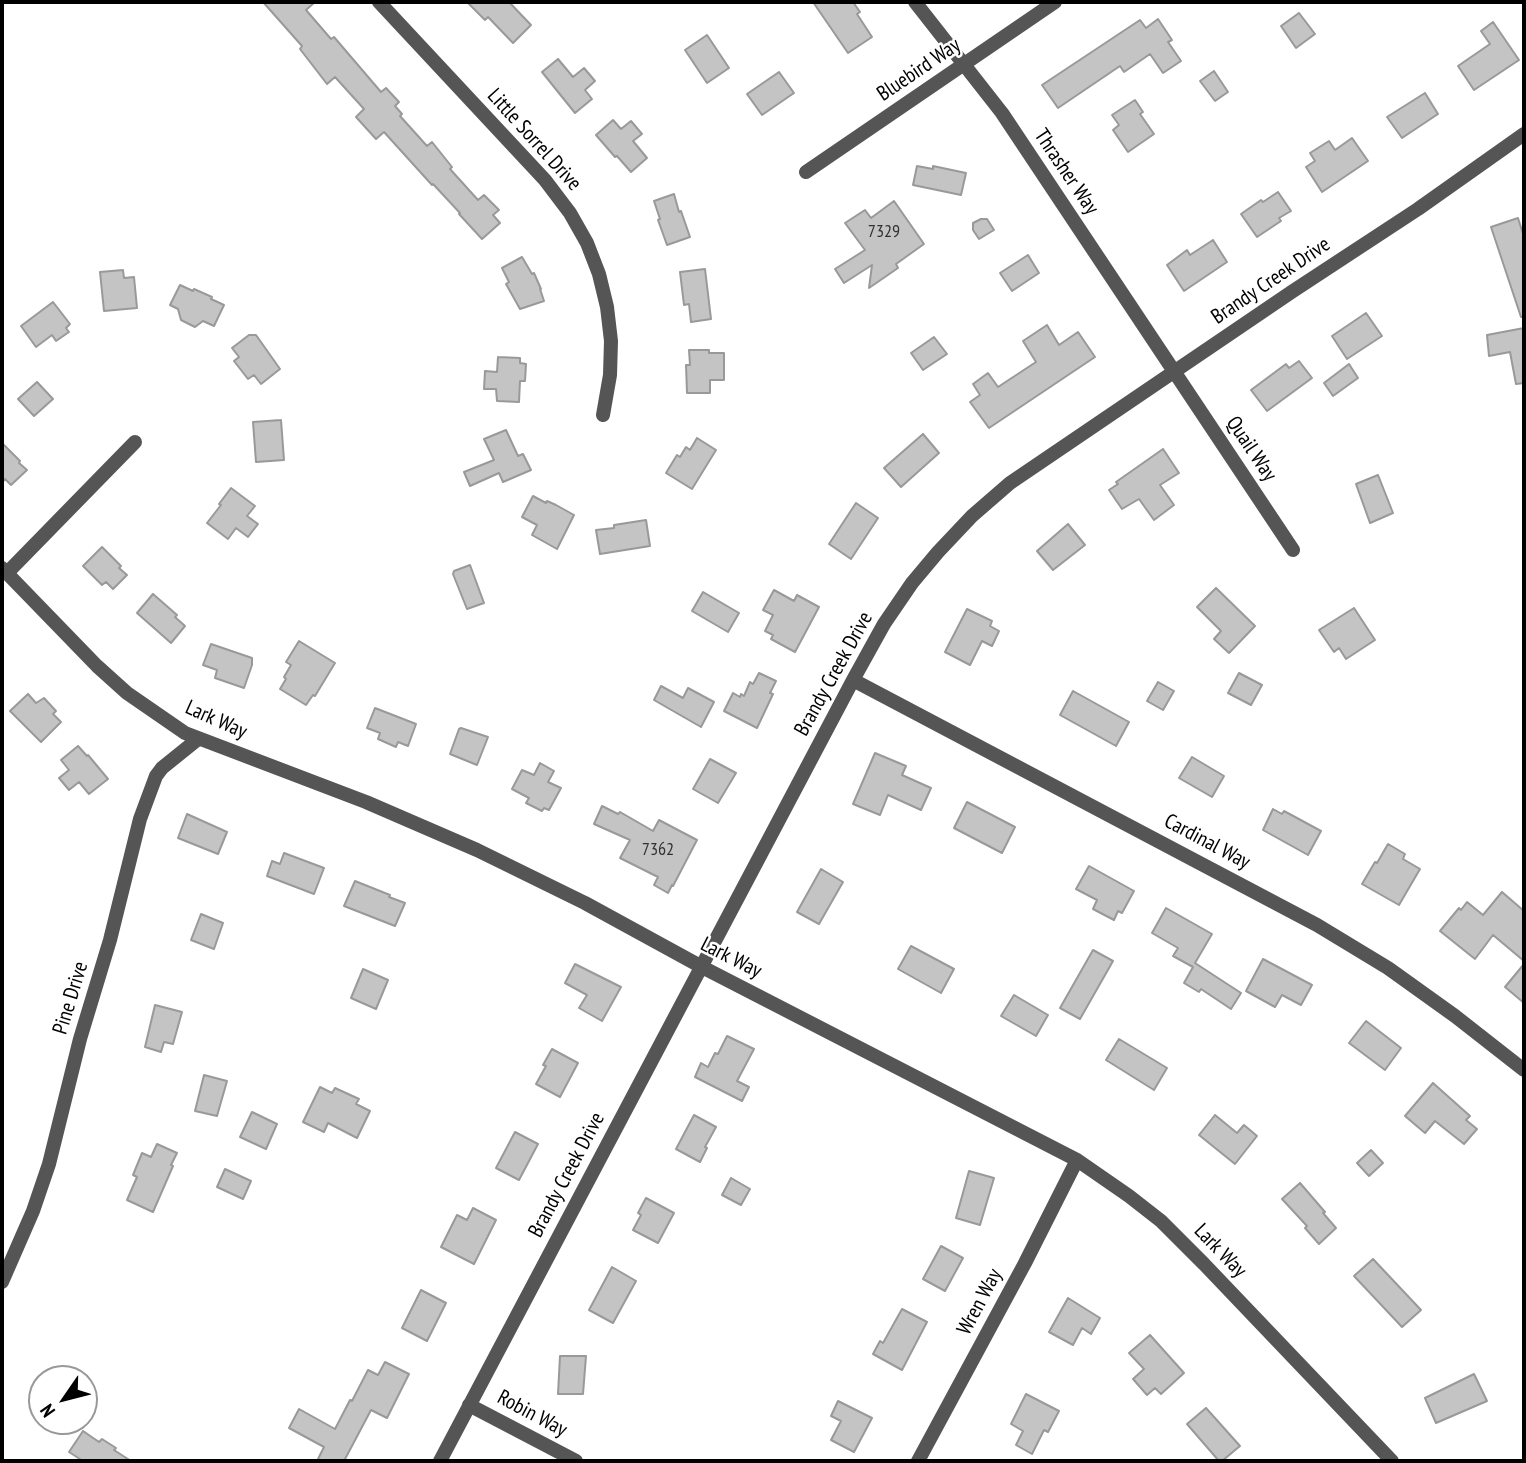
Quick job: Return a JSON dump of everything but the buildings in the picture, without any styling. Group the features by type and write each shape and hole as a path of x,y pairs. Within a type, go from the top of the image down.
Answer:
{"street":[{"name":"Little Sorrel Drive","path":"379,2 545,180 570,213 587,243 599,274 611,341 610,375 603,415"},
{"name":"Thrasher Way","path":"915,2 1002,113 1174,372"},
{"name":"Bluebird Way","path":"806,172 1055,2"},
{"name":"Brandy Creek Drive","path":"440,1461 853,680 884,624 912,583 972,516 1010,483 1418,209 1524,134"},
{"name":"Quail Way","path":"1174,372 1293,550"},
{"path":"4,571 135,442"},
{"name":"Lark Way","path":"4,571 127,693 185,733 366,802 477,850 585,903 702,967 1077,1160 1161,1221 1392,1461"},
{"name":"Cardinal Way","path":"853,680 1317,925 1388,968 1524,1070"},
{"name":"Pine Drive","path":"2,1282 33,1211 49,1164 140,820 156,776 198,739"},
{"name":"Wren Way","path":"918,1461 1025,1263 1077,1160"},
{"name":"Robin Way","path":"469,1405 576,1461"}]}
